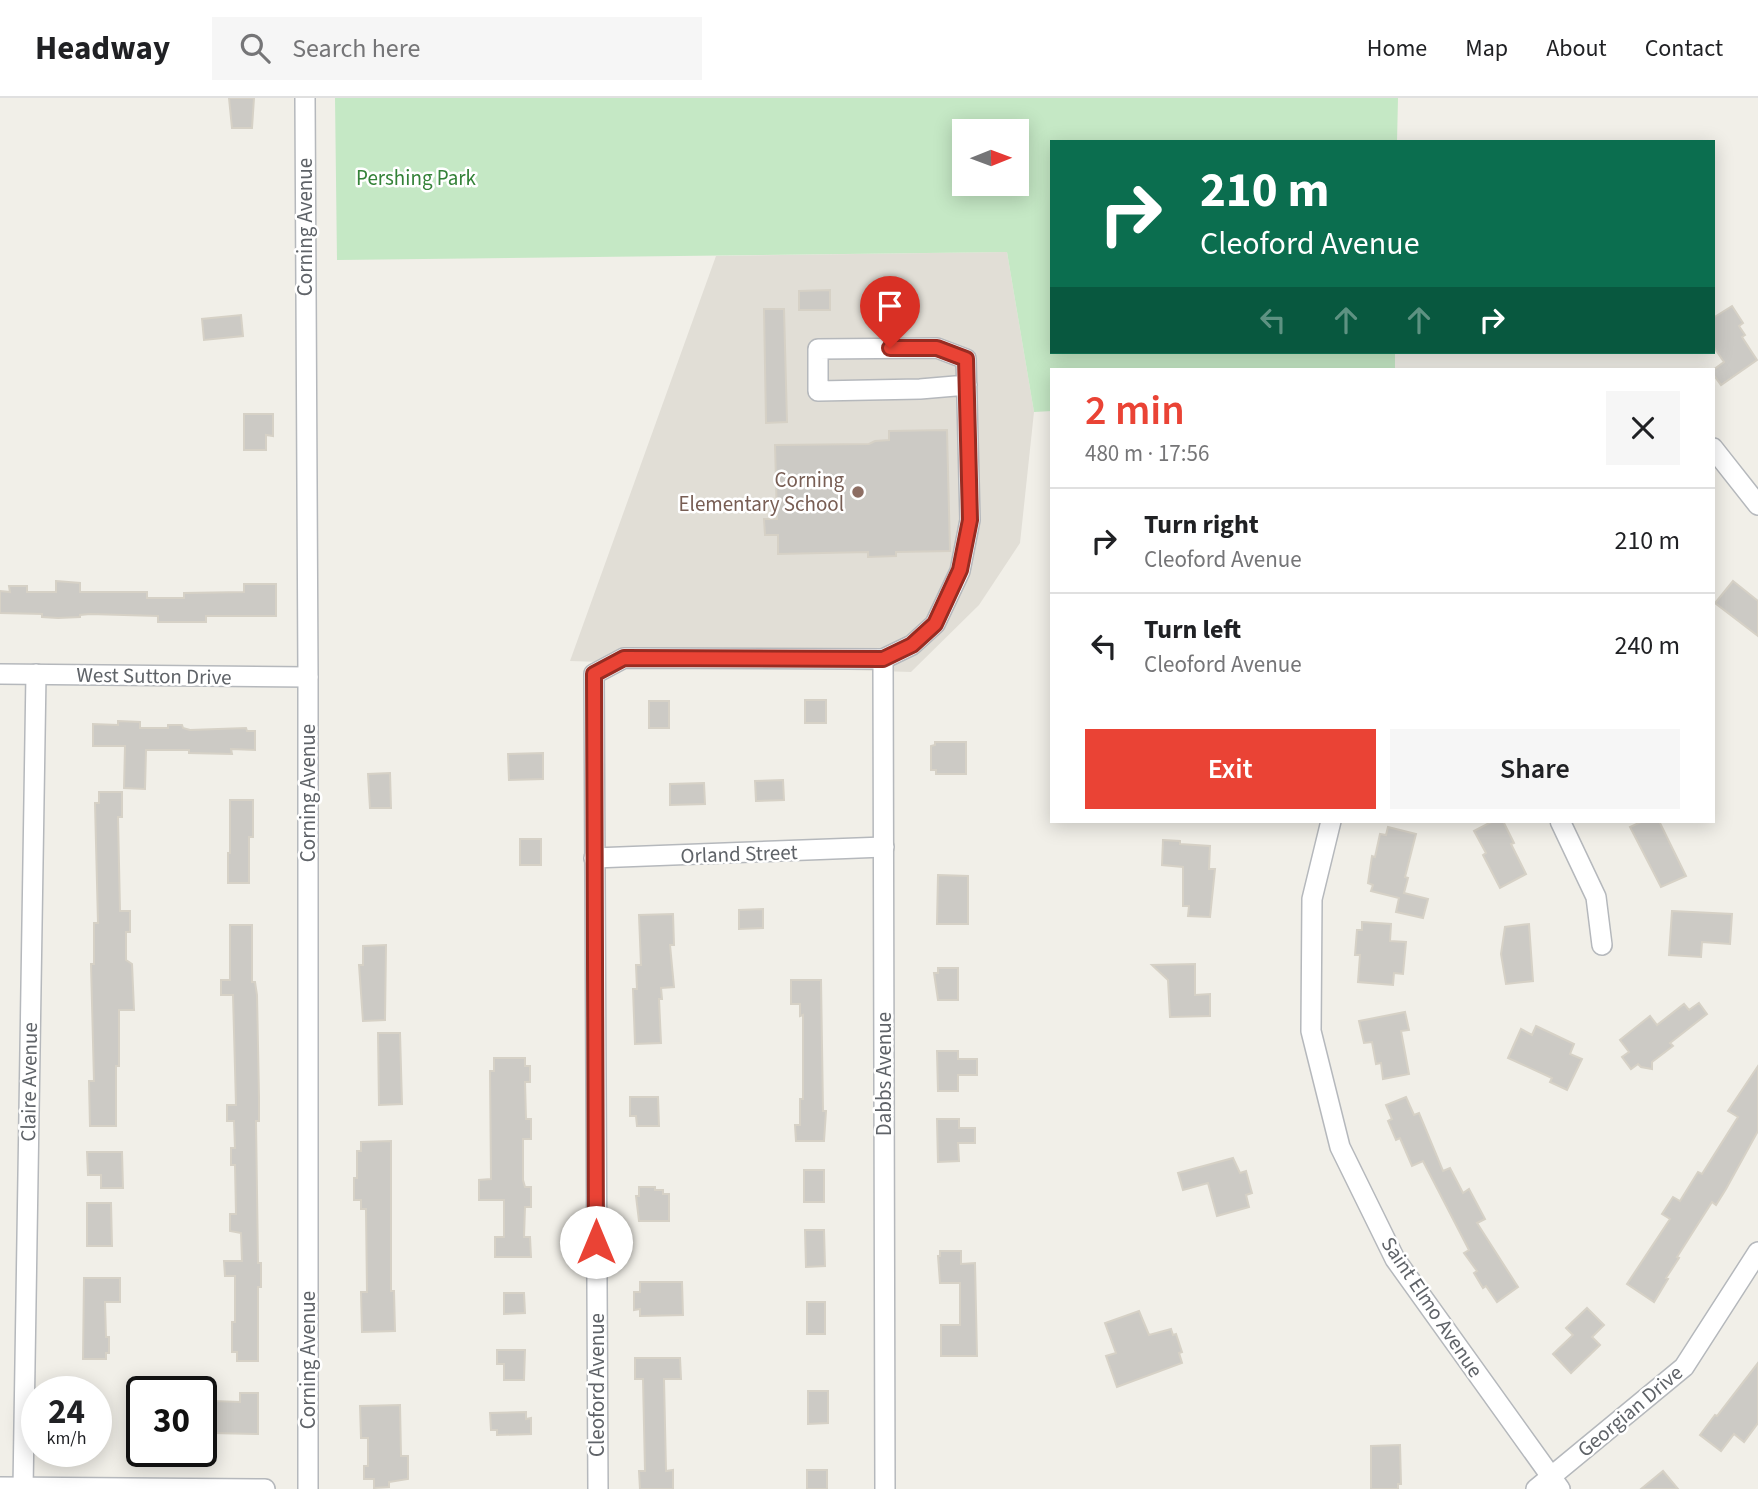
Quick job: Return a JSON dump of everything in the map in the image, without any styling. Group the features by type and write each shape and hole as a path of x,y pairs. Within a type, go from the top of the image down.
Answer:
{"street":[{"name":"Corning Avenue","path":"304,98 308,677 308,1489"},
{"name":"Cleoford Avenue","path":"598,1489 594,674 624,658 883,659 912,645 935,624 960,570 970,520 967,384 966,359 937,348 818,349 818,391 920,390 967,384"},
{"path":"1715,451 1758,505"},
{"name":"Dabbs Avenue","path":"883,659 885,1489"},
{"name":"West Sutton Drive","path":"0,674 308,677"},
{"name":"Claire Avenue","path":"23,1488 36,674"},
{"name":"Saint Elmo Avenue","path":"1331,823 1312,899 1311,1031 1340,1147 1395,1259 1548,1485"},
{"path":"1561,823 1596,897 1602,945"},
{"name":"Orland Street","path":"594,858 884,847"},
{"name":"Georgian Drive","path":"1548,1485 1684,1367 1758,1252"},
{"path":"0,1487 265,1489"}],"shaded area":[{"path":"1007,252 1034,412 1020,543 979,605 911,672 570,661 716,256"}],"green space":[{"name":"Pershing Park","path":"335,98 1398,98 1397,140 1050,140 1050,354 1395,354 1395,368 1050,368 1050,411 1034,412 1007,252 337,260"}],"building":[{"path":"229,98 254,98 252,128 232,128"},
{"path":"830,290 830,310 799,310 799,291"},
{"path":"1732,306 1743,323 1739,326 1745,335 1742,337 1757,360 1721,385 1715,377 1715,369 1724,362 1715,349 1715,317"},
{"path":"764,309 784,309 787,422 766,423"},
{"path":"241,315 243,336 204,340 202,319"},
{"path":"244,414 273,414 273,436 266,435 266,450 244,450"},
{"path":"947,430 950,551 896,552 896,556 868,557 868,552 778,554 778,535 765,535 764,519 777,519 775,445 869,444 889,440 889,431"},
{"path":"56,581 80,583 80,592 147,592 147,598 184,598 184,593 244,592 244,584 276,584 276,616 206,616 206,622 158,622 158,616 90,614 58,618 42,617 42,614 0,613 0,591 10,592 9,586 27,586 27,592 56,592"},
{"path":"1733,581 1758,601 1758,636 1715,603"},
{"path":"805,700 826,700 826,723 805,723"},
{"path":"649,701 669,701 669,728 649,728"},
{"path":"118,721 140,722 140,728 182,725 190,730 246,728 247,731 255,731 255,750 231,749 232,754 146,750 145,789 124,788 125,746 93,746 93,724 118,725"},
{"path":"935,742 966,742 966,774 936,774 936,770 931,770 931,746 935,745"},
{"path":"543,753 543,779 509,780 508,754"},
{"path":"390,773 391,808 370,808 368,774"},
{"path":"783,780 784,800 756,801 755,781"},
{"path":"704,783 705,804 670,805 670,784"},
{"path":"99,792 122,792 122,817 118,817 120,911 130,911 130,932 126,932 126,960 132,964 134,1010 119,1010 116,1126 90,1126 89,1081 94,1081 91,964 94,964 94,923 98,923 95,803 99,803"},
{"path":"230,800 253,800 253,837 249,837 249,883 228,883"},
{"path":"1489,823 1504,823 1526,874 1500,888 1474,831"},
{"path":"1639,823 1660,823 1686,876 1661,887 1630,827"},
{"path":"1388,827 1416,834 1405,877 1408,878 1404,893 1428,899 1423,918 1396,912 1399,898 1371,891 1373,885 1368,883 1372,856 1375,857 1380,834 1386,835"},
{"path":"520,839 541,839 541,865 520,865"},
{"path":"1163,840 1210,846 1209,869 1215,869 1210,917 1188,916 1189,906 1183,906 1183,867 1162,865"},
{"path":"938,875 968,876 968,924 937,924"},
{"path":"763,909 763,928 739,929 739,910"},
{"path":"1672,911 1732,914 1730,944 1702,942 1701,957 1669,955"},
{"path":"673,914 674,945 670,945 674,987 661,988 661,1043 635,1044 633,989 637,989 636,965 641,965 639,915"},
{"path":"1362,922 1391,924 1390,941 1406,942 1403,974 1394,973 1393,985 1358,982 1360,955 1355,955 1357,930 1362,930"},
{"path":"1529,924 1533,981 1506,984 1501,954 1505,927"},
{"path":"230,925 252,925 252,982 255,982 257,995 258,1263 261,1263 261,1287 258,1287 258,1361 237,1361 237,1352 232,1352 235,1276 225,1276 224,1261 242,1261 241,1233 230,1231 230,1214 236,1214 235,1165 231,1165 231,1148 235,1148 234,1121 227,1121 227,1105 236,1105 233,995 221,995 221,980 230,980"},
{"path":"386,945 385,1020 363,1021 359,965 363,965 363,946"},
{"path":"1195,964 1195,995 1210,994 1210,1016 1170,1017 1168,980 1152,965"},
{"path":"938,968 958,968 958,1000 938,1000 934,973 938,973"},
{"path":"791,980 821,980 823,1111 826,1111 824,1141 796,1141 795,1125 800,1125 800,1099 803,1099 803,1015 800,1016 800,1004 791,1004"},
{"path":"1699,1003 1707,1014 1670,1043 1673,1046 1652,1062 1652,1069 1638,1064 1631,1069 1622,1057 1629,1052 1620,1040 1650,1016 1657,1025 1684,1004 1689,1010"},
{"path":"1405,1012 1409,1030 1401,1031 1409,1074 1383,1079 1381,1063 1376,1064 1372,1042 1364,1043 1359,1021"},
{"path":"1536,1026 1574,1044 1570,1054 1582,1059 1567,1090 1550,1082 1552,1078 1508,1058 1521,1029 1532,1035"},
{"path":"378,1033 400,1033 402,1104 379,1105"},
{"path":"937,1051 958,1051 958,1059 977,1059 977,1075 958,1075 958,1091 938,1091"},
{"path":"494,1058 525,1058 525,1066 530,1066 530,1082 525,1082 526,1119 531,1119 531,1139 523,1139 523,1180 525,1187 531,1187 531,1207 525,1207 524,1237 530,1237 531,1257 495,1257 495,1237 504,1237 504,1200 479,1200 479,1180 491,1179 490,1071 494,1071"},
{"path":"1758,1066 1758,1131 1716,1205 1712,1202 1677,1257 1679,1258 1654,1302 1627,1284 1670,1219 1662,1214 1673,1197 1680,1201 1698,1172 1702,1174 1738,1117 1728,1111"},
{"path":"630,1097 658,1097 659,1126 637,1126 636,1116 630,1116"},
{"path":"1406,1097 1414,1115 1419,1113 1443,1171 1450,1168 1463,1193 1469,1189 1485,1219 1477,1223 1518,1287 1497,1302 1486,1286 1483,1288 1474,1273 1477,1271 1464,1253 1469,1250 1423,1161 1412,1166 1400,1138 1396,1140 1388,1121 1392,1119 1386,1105"},
{"path":"937,1119 959,1119 959,1128 975,1128 975,1143 958,1143 959,1161 938,1162"},
{"path":"391,1141 391,1291 394,1291 395,1331 362,1332 361,1292 367,1292 366,1209 361,1209 361,1200 354,1200 357,1151 361,1151 361,1142"},
{"path":"87,1152 122,1152 123,1188 101,1188 101,1175 88,1175"},
{"path":"1233,1158 1240,1173 1246,1171 1252,1193 1246,1195 1249,1207 1217,1216 1208,1183 1183,1190 1178,1173"},
{"path":"804,1170 824,1170 824,1202 804,1202"},
{"path":"639,1187 655,1187 655,1190 663,1190 663,1194 669,1194 669,1221 639,1221 636,1196 639,1196"},
{"path":"87,1203 111,1203 112,1246 87,1246"},
{"path":"805,1230 824,1230 825,1266 806,1267"},
{"path":"940,1251 961,1251 961,1264 975,1263 977,1356 941,1356 941,1325 960,1325 960,1283 940,1283"},
{"path":"84,1278 120,1278 120,1302 105,1302 106,1337 109,1337 109,1353 106,1353 106,1359 83,1359"},
{"path":"640,1282 682,1282 683,1315 640,1316 640,1309 634,1310 634,1292 640,1292"},
{"path":"504,1293 524,1293 525,1313 504,1314"},
{"path":"807,1302 825,1302 825,1334 807,1334"},
{"path":"1587,1308 1604,1325 1592,1337 1600,1345 1571,1373 1553,1354 1573,1335 1566,1328"},
{"path":"1139,1311 1149,1335 1171,1329 1173,1335 1176,1334 1182,1352 1179,1353 1182,1363 1117,1387 1106,1356 1116,1353 1105,1323"},
{"path":"497,1350 525,1350 524,1380 504,1380 504,1364 497,1364"},
{"path":"635,1358 680,1358 681,1379 664,1379 666,1471 673,1470 673,1489 640,1489 639,1471 645,1471 643,1379 635,1379"},
{"path":"1758,1363 1758,1423 1744,1442 1734,1434 1721,1451 1700,1435"},
{"path":"808,1391 828,1391 828,1423 808,1424"},
{"path":"240,1393 258,1393 258,1434 217,1433 217,1401 240,1402"},
{"path":"400,1405 401,1456 408,1456 408,1479 389,1482 389,1487 374,1488 374,1479 364,1479 364,1466 368,1466 368,1438 361,1438 360,1406"},
{"path":"526,1412 526,1419 531,1418 531,1434 497,1435 497,1430 491,1430 490,1413"},
{"path":"1400,1445 1401,1484 1398,1484 1398,1489 1371,1489 1371,1446"},
{"path":"807,1470 827,1470 827,1489 807,1489"},
{"path":"1663,1471 1678,1489 1641,1489"}],"place":[{"name":"Corning Elementary School","path":"858,492"}],"route":[{"path":"596,1242 594,674 624,658 883,659 912,645 935,624 960,570 970,520 966,359 937,348 890,348"}]}
